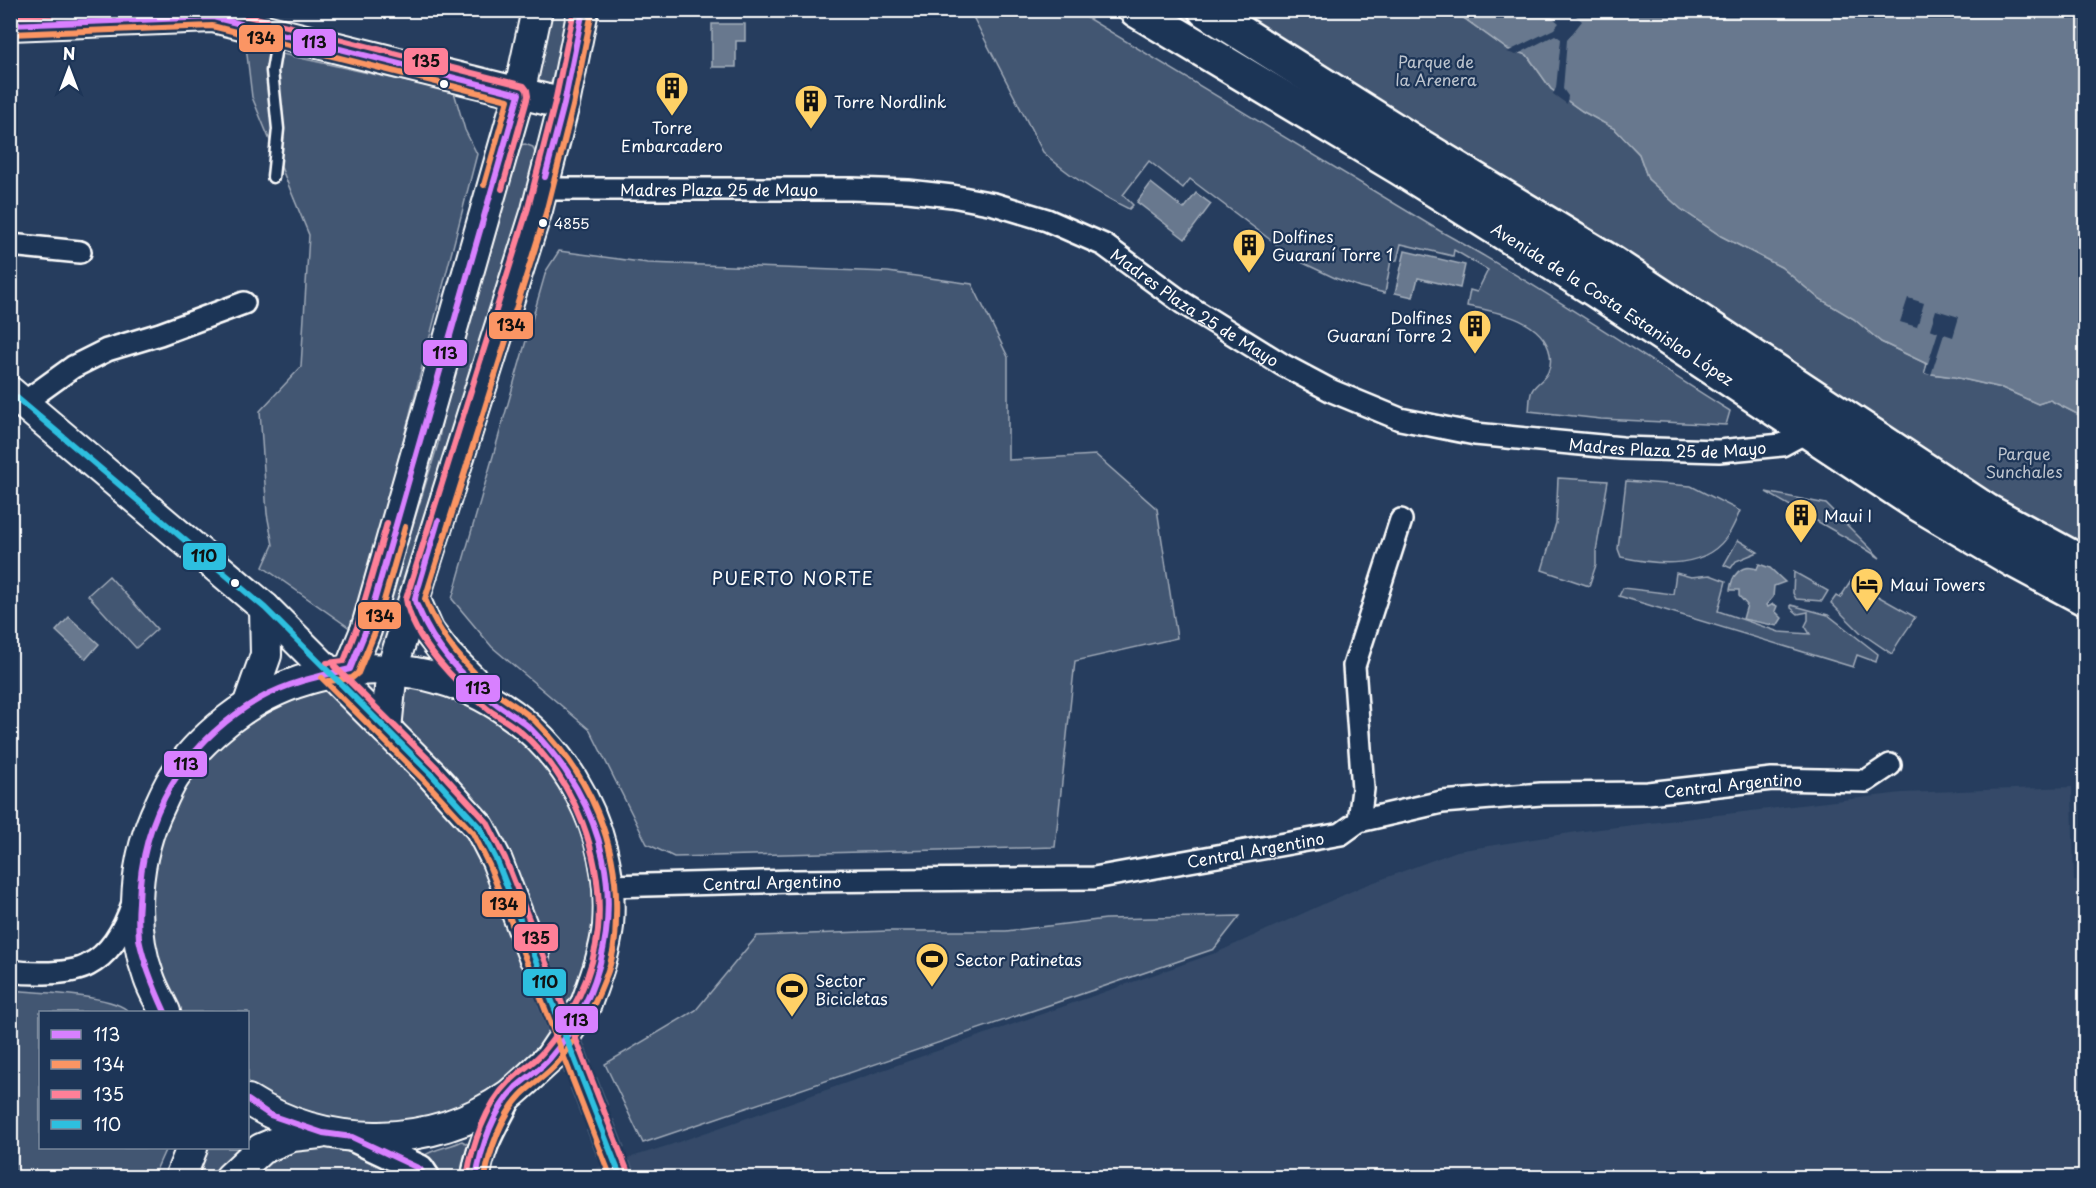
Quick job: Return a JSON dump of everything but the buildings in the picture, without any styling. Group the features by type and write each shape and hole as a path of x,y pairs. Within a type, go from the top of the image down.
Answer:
{"main road":[{"path":"339,671 366,630 503,153 519,94 537,10"},
{"path":"386,729 392,669 545,176 564,104 583,10"},
{"name":"Avenida de la Costa Estanislao López","path":"1136,10 1400,168 1595,290 1915,502 2013,560 2085,599"},
{"name":"Avenida de la Costa Estanislao López","path":"1205,10 1430,152 1609,261 1987,511 2085,565"},
{"path":"10,25 213,14 278,34 564,104"},
{"path":"503,153 519,134 533,131 541,134 547,143 545,176"},
{"path":"17,397 339,671 386,729 480,828 497,861 534,957"},
{"path":"415,600 429,632 446,654 494,702"},
{"path":"249,703 266,655 265,608"},
{"path":"165,1011 149,977 138,928 138,885 150,826 173,778 207,736 249,703 283,686 339,671 392,669 411,671 465,687 494,702 530,728 561,761 585,800 600,842 608,886 606,936 600,966 586,1004 550,1058 509,1095 473,1116 434,1130 393,1137 292,1136 261,1149 230,1178"},
{"path":"249,1101 270,1115 338,1135"},
{"path":"180,1178 192,1149"}],"street":[{"name":"Madres Plaza 25 de Mayo","path":"545,176 908,191 983,202 1047,220 1104,245 1183,303 1283,365 1332,391 1400,419 1475,434 1622,448 1719,451 1782,445 1808,432 1831,407"},
{"path":"10,245 80,252"},
{"path":"17,397 107,350 160,334 244,303"},
{"path":"1359,822 1363,789 1354,666 1401,520"},
{"name":"Central Argentino","path":"608,886 795,880 1094,878 1341,834 1359,822 1442,802 1542,794 1648,793 1772,779 1866,780 1890,765"},
{"path":"10,971 37,974 88,966 108,950 122,932 138,885"},
{"path":"476,1178 476,1169 484,1145 509,1095"},
{"path":"338,1135 420,1169 426,1178"}],"lane":[{"path":"273,177 278,129 272,71 278,34"}],"shaded area":[{"path":"1446,11 2085,11 2085,418 2050,400 2038,404 2002,388 1925,373 1927,364 1881,342 1854,319 1817,297 1781,267 1721,236 1681,209 1648,179 1639,154 1615,129 1582,111 1551,89 1527,55 1507,49 1458,14"},
{"path":"712,24 745,24 745,41 736,41 736,67 712,67"},
{"path":"1151,183 1184,209 1196,193 1211,204 1185,239 1137,202"},
{"path":"1405,251 1465,265 1460,288 1418,278 1413,297 1395,293"},
{"path":"1759,564 1770,568 1785,582 1774,586 1773,597 1766,605 1768,607 1773,604 1777,606 1775,611 1782,618 1777,626 1743,619 1747,605 1739,596 1739,590 1730,590 1738,572 1746,568 1757,569"},
{"path":"69,617 99,644 86,659 56,631"},
{"path":"2072,787 2074,881 2086,882 2085,1177 568,1177 670,1145 1218,952 1361,887 1457,851 1583,831 1902,793"}],"green space":[{"path":"546,11 569,11 556,75 549,85 540,85 533,81"},
{"path":"970,11 1076,11 1586,319 1730,411 1726,425 1601,419 1529,411 1532,391 1550,368 1550,354 1546,342 1529,325 1517,319 1467,306 1470,290 1477,292 1488,270 1454,250 1453,256 1401,244 1397,260 1391,260 1385,293 1335,278 1297,260 1190,179 1183,188 1149,161 1123,195 1133,205 1129,209 1106,197 1084,184 1043,152"},
{"name":"Parque de la Arenera","path":"1230,11 1446,11 1458,14 1507,49 1527,55 1551,89 1582,111 1615,129 1639,154 1648,179 1681,209 1721,236 1781,267 1817,297 1854,319 1881,342 1927,364 1925,373 2002,388 2038,404 2050,400 2085,418 2085,565 1608,240 1383,106"},
{"path":"246,46 454,92 465,130 477,154 354,631 263,567 273,545 267,514 260,411 301,367 309,235 252,97"},
{"path":"525,144 533,147 536,156 465,412 384,647 379,648 376,644 438,444 442,422 442,402 516,146"},
{"path":"559,251 648,263 888,272 972,284 1008,357 1008,460 1096,455 1157,509 1177,638 1075,661 1055,847 674,857 647,844 590,730 492,647 452,599 546,271"},
{"path":"1558,478 1608,481 1596,551 1596,565 1589,586 1542,570 1556,523"},
{"path":"1626,481 1691,486 1740,511 1730,532 1720,545 1695,559 1666,563 1621,557 1618,549"},
{"path":"1766,492 1826,504 1880,558 1864,548"},
{"path":"1738,540 1758,552 1736,561 1731,568 1724,565"},
{"path":"1794,572 1828,591 1822,601 1796,599 1793,593"},
{"path":"1676,573 1691,577 1710,575 1726,581 1718,611 1779,632 1810,634 1805,626 1808,612 1798,614 1791,608 1791,605 1828,615 1878,654 1876,662 1857,655 1853,667 1619,596 1623,588 1673,594"},
{"path":"109,576 157,629 136,648 88,595"},
{"path":"1851,581 1915,617 1892,654 1861,633 1831,603 1836,596 1840,598"},
{"path":"392,669 530,728 600,842 600,966 509,1095 393,1137 249,1100 249,1011 165,1011 149,977 150,826 249,703"},
{"path":"1240,916 1214,949 643,1143 605,1064 696,1010 757,936 888,931 1006,931 1106,919"},
{"path":"11,990 92,998 121,1006 128,1011 39,1011 39,1149 166,1149 153,1177 11,1177"},
{"path":"462,1141 469,1145 465,1177 436,1177 424,1160 424,1156"},
{"path":"325,1144 348,1148 411,1178 247,1178 282,1152"},
{"path":"204,1149 240,1149 213,1177 193,1178"}],"pier":[{"path":"1545,11 1558,11 1565,16 1570,11 1582,21 1567,40 1563,89 1568,96 1567,104 1553,94 1556,88 1561,39 1555,35 1516,55 1507,52 1554,29 1559,23"},
{"path":"1908,298 1924,303 1917,327 1900,322"},
{"path":"1936,310 1959,317 1953,337 1944,334 1931,375 1925,373 1938,332 1930,329"}],"tunnel":[{"path":"534,957 621,1178"}],"transit line":[{"name":"135","path":"10,16 149,10"},
{"name":"135","path":"224,10 524,86 528,96 502,189"},
{"name":"135","path":"467,1177 476,1139 493,1102 509,1082 543,1052 563,1025 580,995 596,947 599,903 591,849 582,823 558,774 522,733 489,710 451,675 417,630 406,599 528,208 555,102 574,10"},
{"name":"113","path":"545,177 564,104 583,10"},
{"name":"134","path":"485,1178 493,1145 514,1103 554,1067 579,1033 596,1001 608,972 613,949 616,890 606,838 598,813 573,767 535,720 499,695 465,663 447,640 431,614 425,599 546,213 573,106 592,12"},
{"name":"113","path":"10,25 213,17 519,94 366,630 350,669 292,684 259,699 232,717 209,737 189,760 172,784 158,811 148,840 142,870 138,929 147,967 165,1011"},
{"name":"134","path":"10,34 212,26 508,100 484,185"},
{"name":"110","path":"10,392 265,608 431,774 480,828 497,861 621,1178"},
{"name":"113","path":"438,521 416,595 416,604 426,625 451,662 483,693 531,729 567,772 592,822 603,858 607,885 608,911 600,964 580,1014 550,1058 516,1087 501,1106 485,1141 476,1178"},
{"name":"135","path":"327,663 344,661 357,627 387,523"},
{"name":"134","path":"329,681 352,678 358,673 375,632 405,527"},
{"name":"135","path":"334,666 437,768 487,822 505,858 629,1175"},
{"name":"134","path":"322,678 424,780 473,833 489,865 611,1178"},
{"name":"113","path":"249,1101 270,1115 323,1133 352,1137 420,1169 426,1178"}],"place":[{"name":"Torre Embarcadero","path":"672,117"},
{"name":"Torre Nordlink","path":"811,130"},
{"name":"4855","path":"543,223"},
{"name":"Dolfines Guaraní Torre 1","path":"1249,274"},
{"name":"Dolfines Guaraní Torre 2","path":"1475,355"},
{"name":"Maui I","path":"1801,544"},
{"name":"Maui Towers","path":"1867,613"},
{"name":"Sector Patinetas","path":"932,988"},
{"name":"Sector Bicicletas","path":"792,1018"}],"district":[{"name":"PUERTO NORTE","path":"793,577"}],"park label":[{"name":"Parque Sunchales","path":"2024,462"}]}
